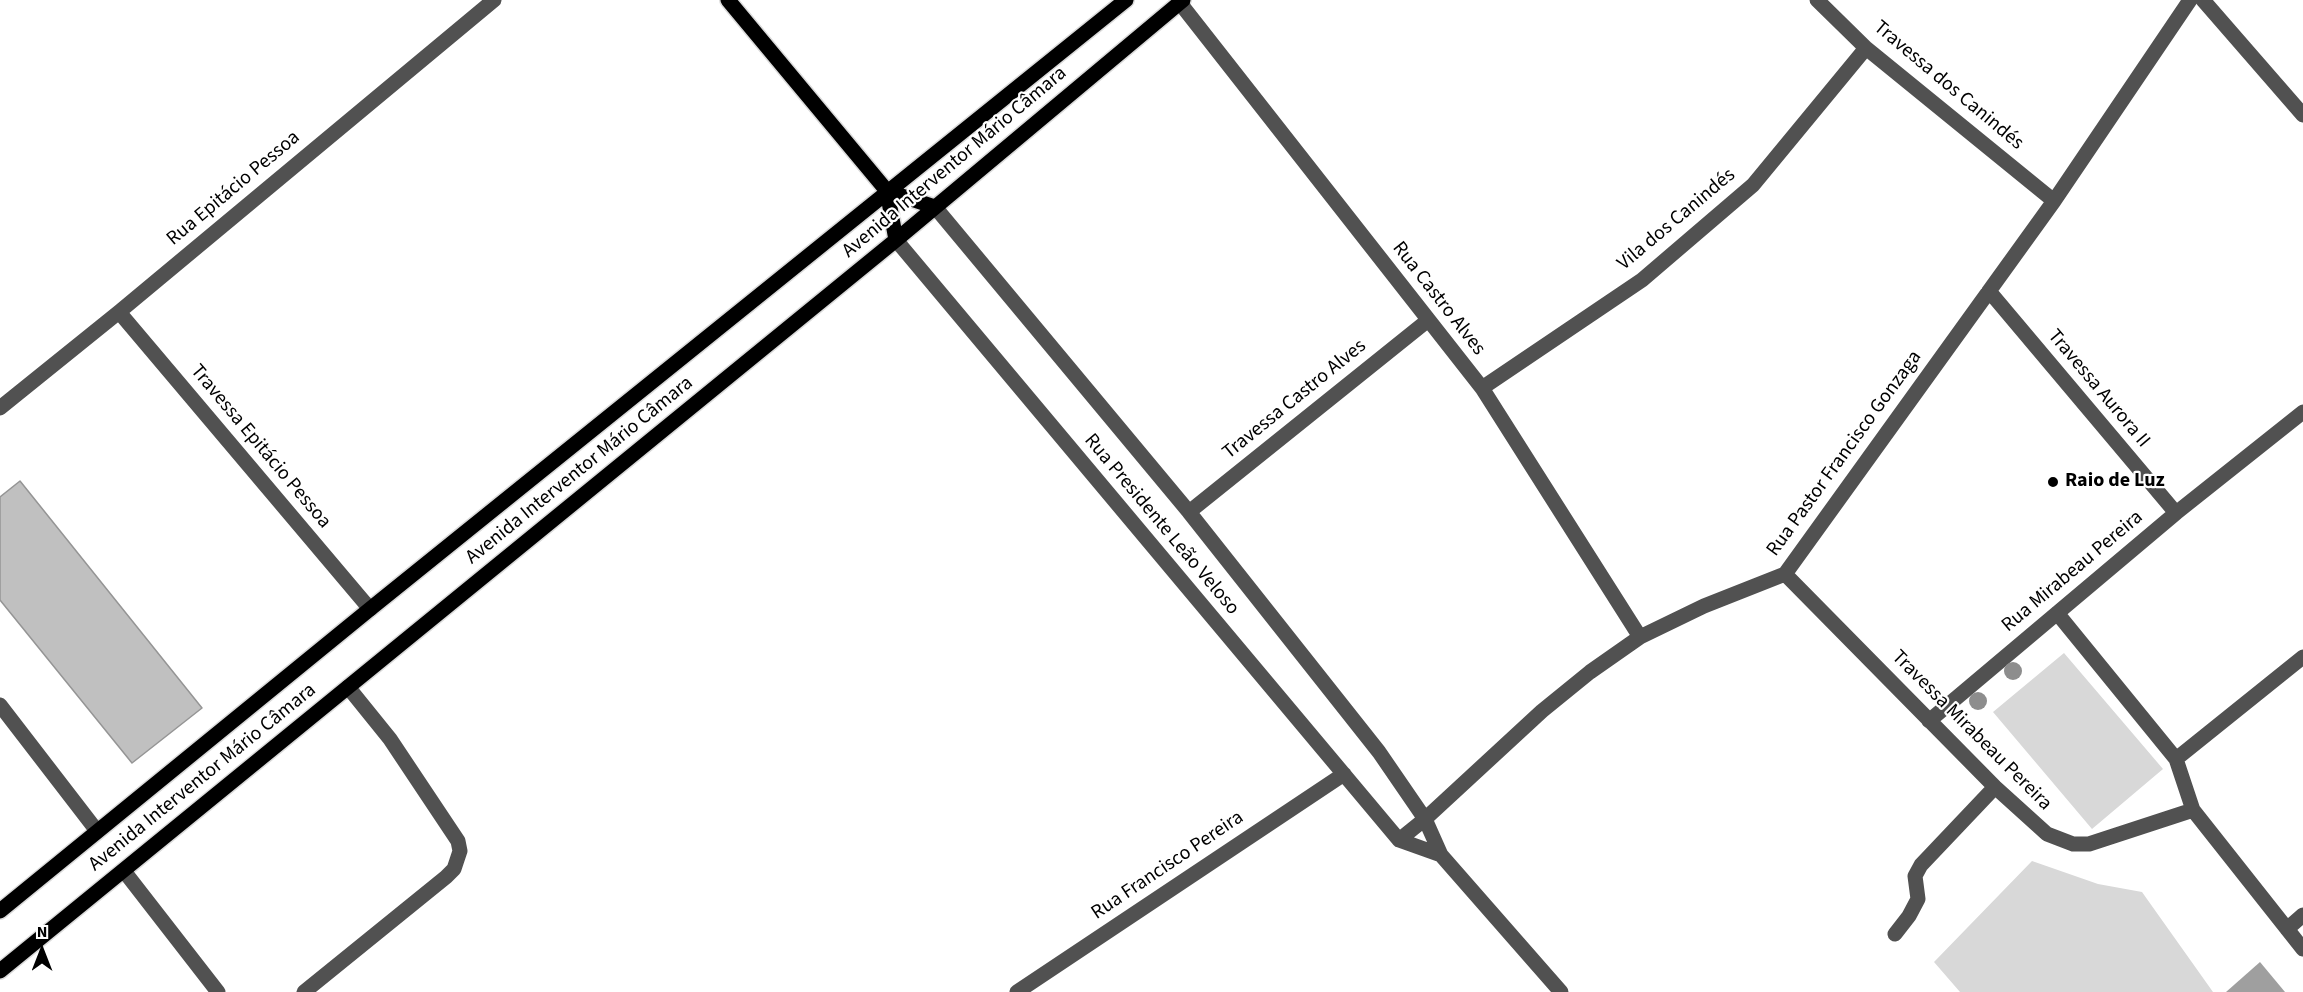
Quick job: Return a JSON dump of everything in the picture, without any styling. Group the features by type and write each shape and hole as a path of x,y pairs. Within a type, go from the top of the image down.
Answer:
{"main road":[{"name":"Rua Presidente Leão Veloso","path":"728,0 887,191 896,240"},
{"name":"Avenida Interventor Mário Câmara","path":"0,911 370,609 1126,0"},
{"name":"Avenida Interventor Mário Câmara","path":"0,971 896,240 1182,1"},
{"path":"887,191 935,207"}],"street":[{"name":"Rua Epitácio Pessoa","path":"0,408 494,0"},
{"name":"Travessa dos Canindés","path":"1817,0 1866,48 2054,201"},
{"name":"Rua Pastor Francisco Gonzaga","path":"1399,840 1425,819 1542,711 1590,672 1640,638 1704,606 1785,574 2054,201 2190,0"},
{"path":"2203,0 2303,115"},
{"name":"Rua Castro Alves","path":"1182,1 1482,388 1640,638"},
{"name":"Vila dos Canindés","path":"1482,388 1642,280 1753,185 1866,48"},
{"name":"Rua Presidente Leão Veloso","path":"935,207 1190,512 1379,752 1425,819 1441,855 1561,992"},
{"name":"Rua Presidente Leão Veloso","path":"896,240 1399,840 1441,855"},
{"name":"Travessa Aurora II","path":"1989,291 2176,513"},
{"name":"Travessa Epitácio Pessoa","path":"119,312 370,609"},
{"name":"Travessa Castro Alves","path":"1190,512 1428,321"},
{"name":"Rua Mirabeau Pereira","path":"1929,721 2176,513 2303,412"},
{"name":"Travessa Mirabeau Pereira","path":"1785,574 1995,788 2042,831 2058,840 2073,844 2089,844 2193,810"},
{"path":"2057,613 2176,759 2193,810 2303,949"},
{"path":"2176,759 2303,657"},
{"path":"304,992 446,877 454,869 460,851 458,841 390,739 348,687"},
{"path":"0,705 97,831"},
{"name":"Rua Francisco Pereira","path":"1017,992 1344,774"},
{"path":"1894,934 1909,916 1918,899 1915,876 1921,865 1995,788"},
{"path":"124,871 218,992"},
{"path":"2287,929 2303,915"}],"shaded area":[{"path":"2064,653 2163,769 2092,829 1993,712"},
{"path":"2032,861 2098,884 2142,892 2213,992 1960,992 1934,962"},
{"path":"2260,962 2285,992 2226,992"}],"building":[{"path":"20,481 202,708 132,763 0,600 0,497"}],"place":[{"name":"Raio de Luz","path":"2053,482"}]}
